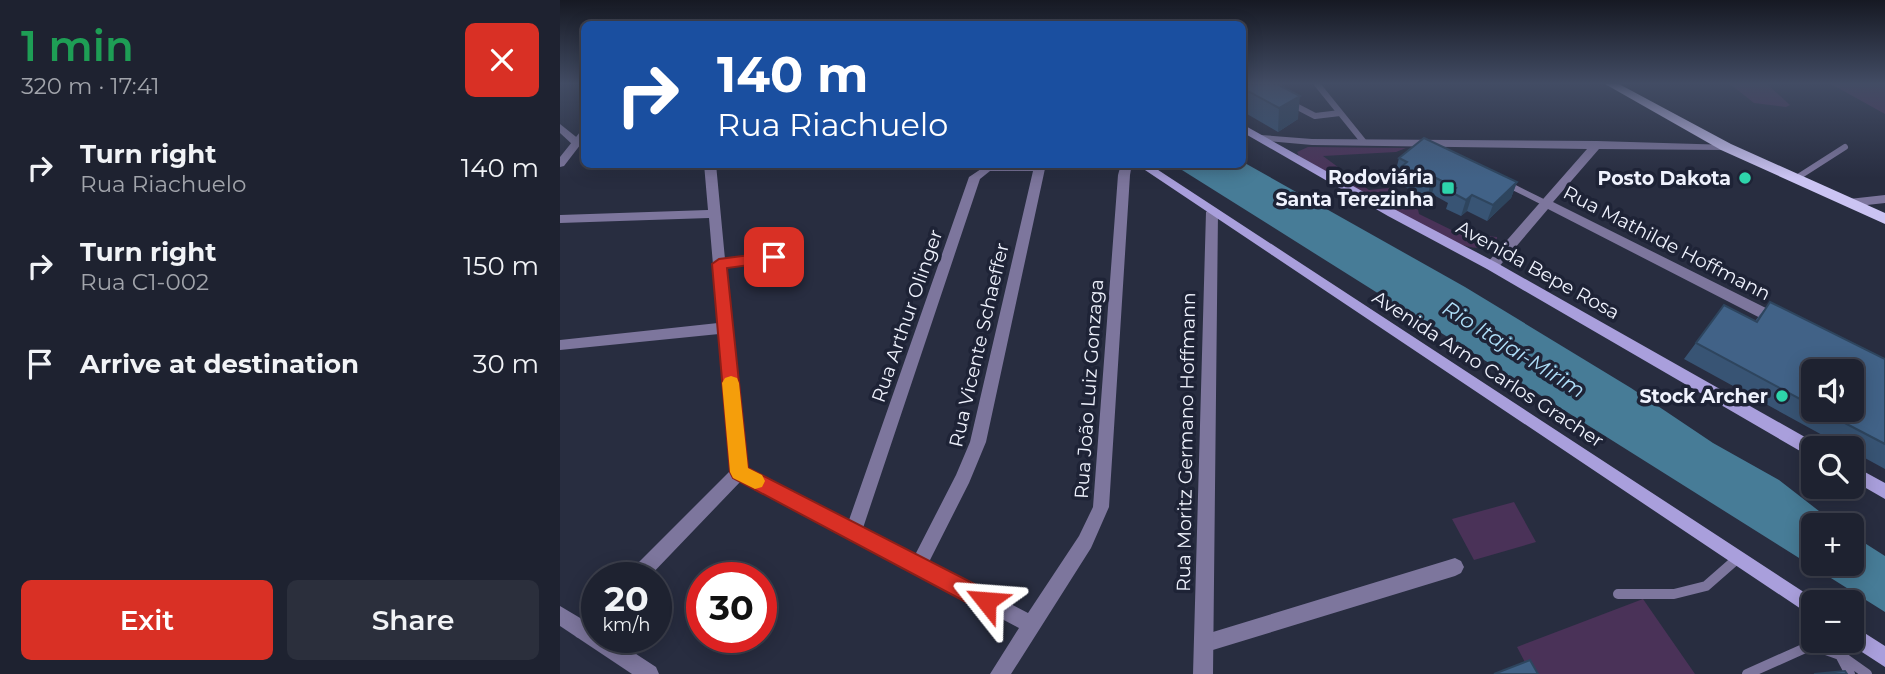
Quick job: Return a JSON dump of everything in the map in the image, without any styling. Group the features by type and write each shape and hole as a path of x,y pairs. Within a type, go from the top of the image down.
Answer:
{"main road":[{"path":"1669,115 1726,146 1885,219"},
{"name":"Avenida Bepe Rosa","path":"1246,129 1392,214 1492,265 1801,443"},
{"name":"Avenida Arno Carlos Gracher","path":"1147,168 1801,600"},
{"path":"1864,479 1885,492"},
{"path":"1864,642 1885,657"}],"street":[{"path":"560,127 581,139"},
{"path":"1261,138 1312,142 1726,146"},
{"path":"560,164 581,141"},
{"path":"1293,158 1290,149 1292,145 1312,142"},
{"path":"1492,265 1597,144"},
{"path":"710,168 739,472"},
{"name":"Rua Arthur Olinger","path":"853,532 975,177 987,168"},
{"name":"Rua Vicente Schaeffer","path":"918,566 963,478 978,442 1040,168"},
{"name":"Rua João Luiz Gonzaga","path":"1000,674 1085,542 1101,507 1126,168"},
{"path":"1849,203 1885,199"},
{"name":"Rua Mathilde Hoffmann","path":"1547,204 1786,324"},
{"name":"Rua Moritz Germano Hoffmann","path":"1203,674 1212,212"},
{"path":"560,219 715,214"},
{"path":"719,264 774,257"},
{"path":"560,345 725,328"},
{"path":"739,472 1032,625"},
{"path":"651,562 739,472"},
{"path":"1203,644 1455,567"},
{"path":"560,615 581,621"},
{"path":"625,653 649,674"}],"lane":[{"path":"1342,115 1363,141"},
{"path":"1438,142 1439,148 1448,155"},
{"path":"1795,179 1845,147"},
{"name":"Rua Mathilde Hoffmann","path":"1497,180 1547,204"},
{"path":"1618,594 1674,594 1706,586 1738,558"},
{"path":"1747,674 1812,645 1840,655 1867,674"},
{"path":"1840,655 1850,674"}],"shaded area":[{"path":"1308,147 1406,148 1396,152 1323,156 1369,190 1389,188 1417,205 1419,214 1472,240 1486,236 1497,237 1497,243 1477,248 1457,243 1376,201 1299,156 1297,152"},
{"path":"1514,502 1536,542 1474,560 1452,519"},
{"path":"1643,599 1695,674 1531,674 1517,647"}],"water":[{"name":"Rio Itajaí-Mirim","path":"1246,164 1465,287 1631,388 1713,443 1779,480 1822,513 1801,513 1801,559 1179,168 1246,168"},
{"path":"1864,543 1885,556 1885,612 1864,599 1864,590 1850,590 1828,576 1864,576"}],"building":[{"path":"1424,138 1517,182 1493,205 1472,195 1466,200 1451,192 1456,188 1436,178 1431,182 1401,167 1407,162 1399,158"},
{"path":"1770,302 1885,359 1885,444 1843,422 1864,422 1864,359 1801,359 1801,400 1696,343 1724,305 1757,322"},
{"path":"1530,660 1538,674 1494,674"},
{"path":"1845,671 1847,674 1814,674"}],"slow traffic":[{"path":"731,383 739,472 755,481"}],"place":[{"name":"Posto Dakota","path":"1745,178"},
{"name":"Rodoviária Santa Terezinha","path":"1448,188"},
{"name":"Stock Archer","path":"1782,396"}],"route":[{"path":"774,257 719,264 739,472 986,601"}]}
